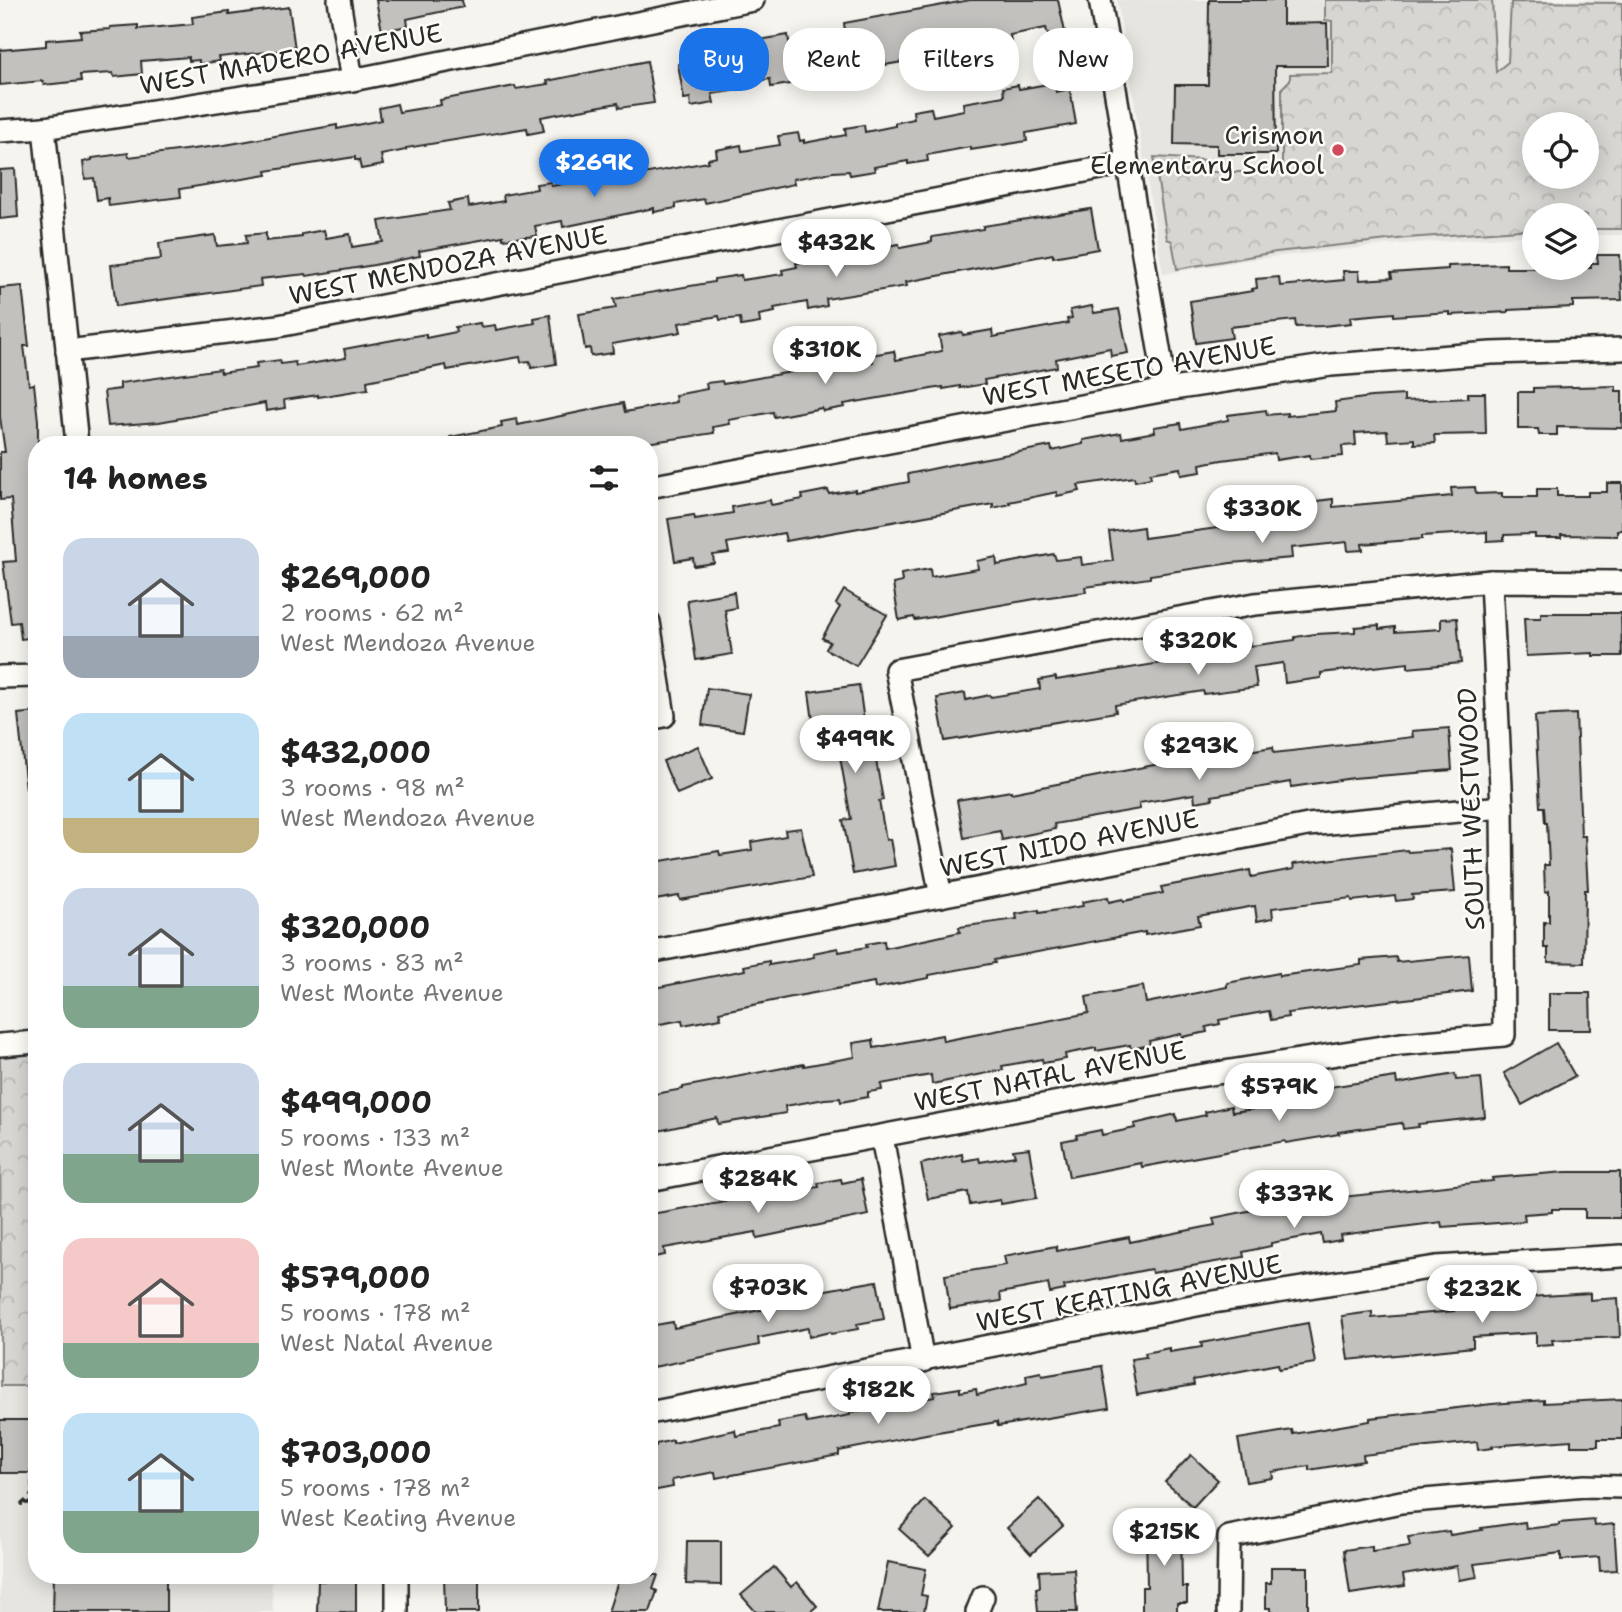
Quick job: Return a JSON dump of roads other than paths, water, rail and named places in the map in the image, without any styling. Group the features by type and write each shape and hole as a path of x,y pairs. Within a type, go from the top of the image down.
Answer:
{"street":[{"path":"339,0 352,79"},
{"name":"WEST MADERO AVENUE","path":"0,131 44,128 352,79 753,0"},
{"path":"1100,0 1166,390"},
{"path":"44,128 76,436"},
{"name":"WEST MENDOZA AVENUE","path":"67,351 278,326 1126,163"},
{"name":"WEST MESETO AVENUE","path":"658,484 1166,390 1331,365 1491,354 1622,349"},
{"path":"942,896 896,670 1255,604 1491,581 1622,582"},
{"name":"SOUTH WESTWOOD","path":"1491,581 1502,807 1504,1035"},
{"path":"0,677 28,676"},
{"path":"658,678 664,716 658,717"},
{"name":"WEST NIDO AVENUE","path":"658,950 1308,825 1502,807"},
{"name":"WEST NATAL AVENUE","path":"658,1178 1200,1076 1401,1044 1504,1035"},
{"path":"0,1045 28,1043"},
{"path":"882,1137 923,1361"},
{"name":"WEST KEATING AVENUE","path":"658,1411 1207,1303 1436,1267 1622,1256"},
{"path":"1228,1612 1229,1537 1401,1502 1585,1486 1622,1487"},
{"path":"397,1584 397,1612"}],"place":[{"name":"Crismon Elementary School","path":"1338,150"}]}
